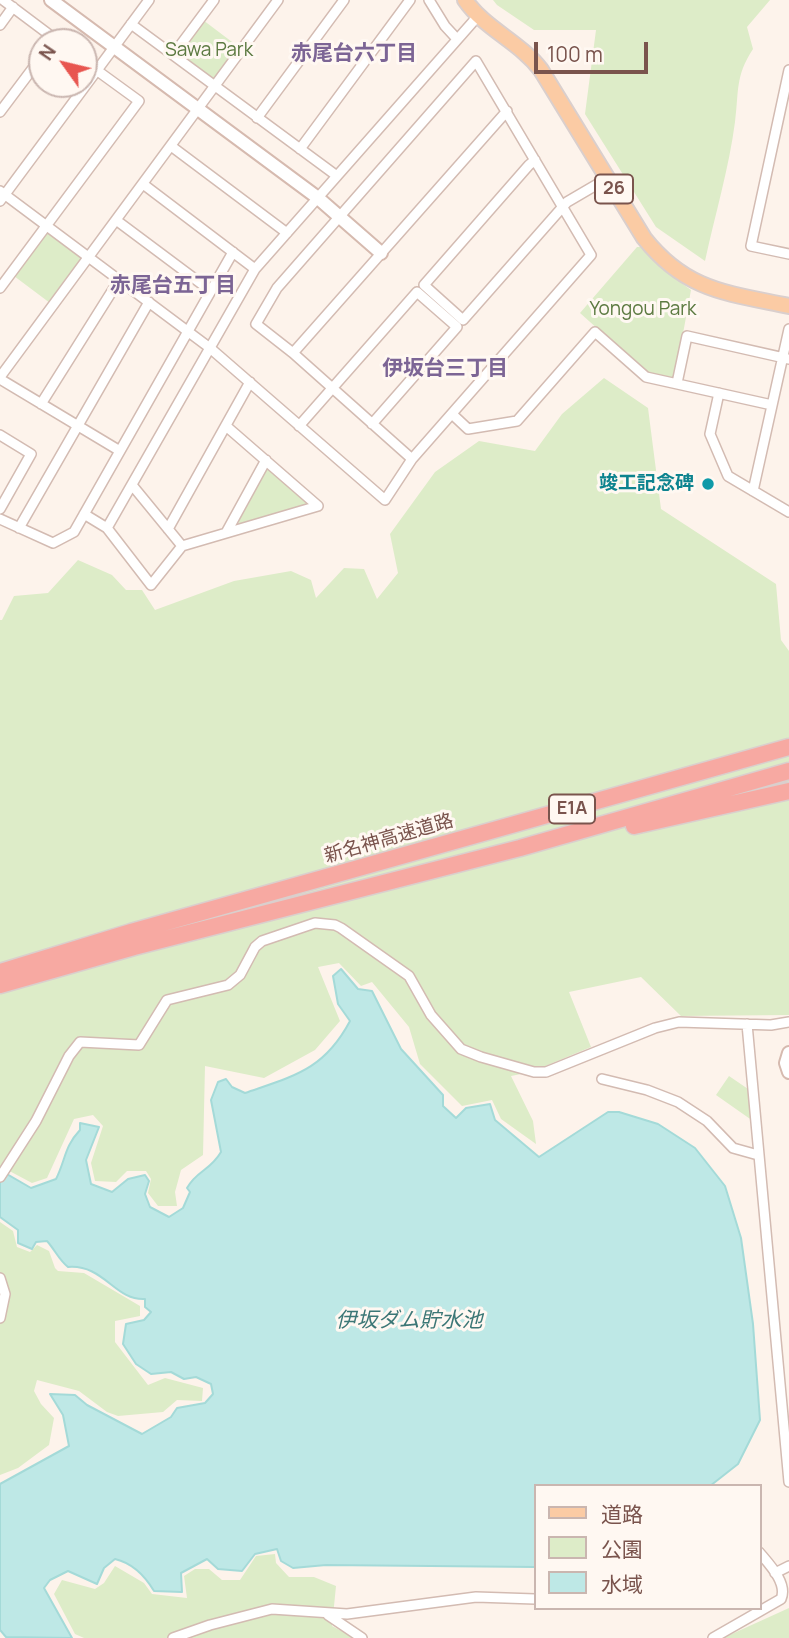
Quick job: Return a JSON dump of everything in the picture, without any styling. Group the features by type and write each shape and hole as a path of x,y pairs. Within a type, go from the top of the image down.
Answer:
{"highway":[{"name":"新名神高速道路","path":"0,972 131,932 789,747"},
{"name":"新名神高速道路","path":"0,985 134,947 520,848 789,771"},
{"path":"520,848 789,792"}],"main road":[{"name":"26","path":"466,0 478,16 535,62 655,253 697,284 789,306"}],"street":[{"path":"3,0 39,28"},
{"path":"51,0 318,198 381,253"},
{"path":"98,69 149,0"},
{"path":"173,55 214,0"},
{"path":"120,452 0,378 278,0"},
{"path":"257,118 344,0"},
{"path":"300,149 410,0"},
{"path":"429,0 445,26 457,39"},
{"path":"0,24 13,7"},
{"path":"107,528 255,269 478,16"},
{"path":"131,24 337,176"},
{"path":"76,98 2,196 46,225 210,348 385,500 412,459 591,255 476,61 275,290 256,324 412,459"},
{"path":"789,70 751,246 789,254"},
{"path":"0,288 139,101 98,71"},
{"path":"0,112 28,74"},
{"path":"293,354 507,111"},
{"path":"171,146 287,233"},
{"path":"535,160 424,285 463,320 563,207 608,178"},
{"path":"143,184 255,269"},
{"path":"116,220 211,291"},
{"path":"0,519 53,543 74,532 233,252"},
{"path":"41,404 119,279"},
{"path":"299,426 417,292 457,327 372,424"},
{"path":"19,528 149,302"},
{"path":"753,491 772,405 786,358 789,329"},
{"path":"452,414 468,429 517,421 595,332 646,377 772,405"},
{"path":"677,383 687,336 786,358"},
{"path":"168,529 250,382"},
{"path":"719,393 710,435 728,476 789,512"},
{"path":"84,514 107,528 151,585 182,546 318,506 226,426"},
{"path":"0,435 31,454 0,509"},
{"path":"226,533 267,460"},
{"path":"132,485 182,546"},
{"path":"0,1177 36,1121 69,1056 80,1042 139,1045 167,1000 228,985 240,975 258,944 315,923 341,928 409,976 431,1015 461,1049 534,1072 546,1072 655,1028 679,1022 771,1025 789,1022"},
{"path":"747,1024 789,1482"},
{"path":"789,1053 786,1063 789,1072"},
{"path":"602,1079 647,1090 678,1102 706,1121 733,1148 758,1155"},
{"path":"0,1278 5,1294 0,1318"},
{"path":"713,1638 778,1602 783,1594 775,1573 761,1555"},
{"path":"775,1573 789,1566"},
{"path":"173,1638 272,1609 347,1614 476,1597 534,1599"},
{"path":"327,1614 362,1638"}],"green space":[{"path":"493,0 770,0 747,27 753,49 740,76 729,157 705,261 656,227 585,114 596,30 534,30"},
{"name":"Sawa Park","path":"203,20 240,48 213,80 179,53"},
{"path":"49,232 82,257 50,303 14,276"},
{"name":"Yongou Park","path":"637,247 641,247 664,270 691,290 675,377 671,379 647,373 580,313"},
{"path":"604,378 648,408 661,509 776,584 781,640 789,651 789,1015 681,1016 641,977 569,992 591,1047 531,1072 511,1076 533,1121 536,1144 501,1119 492,1100 462,1106 420,1064 409,1027 372,982 361,986 339,963 318,967 340,1021 315,1050 264,1078 205,1066 203,1155 181,1170 175,1192 177,1206 158,1206 148,1193 151,1179 146,1171 127,1171 116,1182 95,1181 91,1163 103,1126 93,1115 74,1119 47,1178 32,1183 0,1166 0,620 14,596 48,593 78,560 112,575 126,590 142,590 155,610 234,581 291,571 311,580 316,598 344,568 364,569 377,599 398,573 390,534 435,472 479,441 535,451 562,414"},
{"path":"270,468 307,501 306,506 241,525 237,521 266,469"},
{"path":"729,1076 751,1091 753,1121 716,1095"},
{"path":"0,1222 13,1231 17,1247 30,1252 37,1245 49,1251 58,1271 84,1273 140,1306 140,1316 115,1321 115,1342 148,1385 165,1378 203,1388 202,1401 177,1400 163,1412 118,1416 107,1412 79,1391 37,1380 34,1391 41,1404 54,1418 49,1445 18,1468 0,1475"},
{"path":"275,1554 276,1563 289,1577 314,1577 336,1586 332,1626 355,1638 84,1638 75,1634 54,1594 62,1580 95,1589 104,1583 115,1566 144,1583 152,1594 187,1598 184,1576 195,1569 209,1569 222,1580 240,1580 256,1556"},
{"path":"789,1608 789,1638 723,1638"}],"water":[{"name":"伊坂ダム貯水池","path":"341,969 358,989 372,991 401,1049 443,1095 443,1106 456,1118 466,1108 490,1104 495,1120 539,1157 608,1112 619,1112 658,1124 695,1148 725,1186 741,1238 753,1324 760,1420 738,1464 713,1484 534,1484 534,1567 326,1565 293,1568 281,1561 277,1549 255,1554 242,1571 218,1569 207,1559 181,1573 182,1592 154,1591 138,1571 115,1559 104,1568 97,1584 68,1571 50,1580 44,1588 72,1638 6,1637 0,1630 0,1484 69,1446 63,1415 50,1394 75,1395 87,1405 142,1434 171,1417 177,1408 205,1403 213,1394 211,1384 196,1377 184,1379 171,1372 151,1374 136,1364 123,1344 126,1324 144,1320 151,1312 145,1307 145,1299 125,1294 91,1271 68,1267 47,1241 36,1242 32,1249 18,1243 18,1230 0,1217 0,1170 31,1188 56,1179 68,1148 80,1130 80,1123 99,1127 86,1160 91,1184 112,1192 128,1179 145,1175 149,1181 145,1194 150,1207 169,1217 183,1208 191,1182 221,1152 211,1100 218,1082 226,1079 232,1087 245,1093 293,1076 318,1061 340,1037 350,1021 338,1004 333,976"}],"place":[{"name":"竣工記念碑","path":"708,484"}],"district":[{"name":"赤尾台六丁目","path":"354,54"},
{"name":"赤尾台五丁目","path":"173,286"},
{"name":"伊坂台三丁目","path":"445,369"}]}
